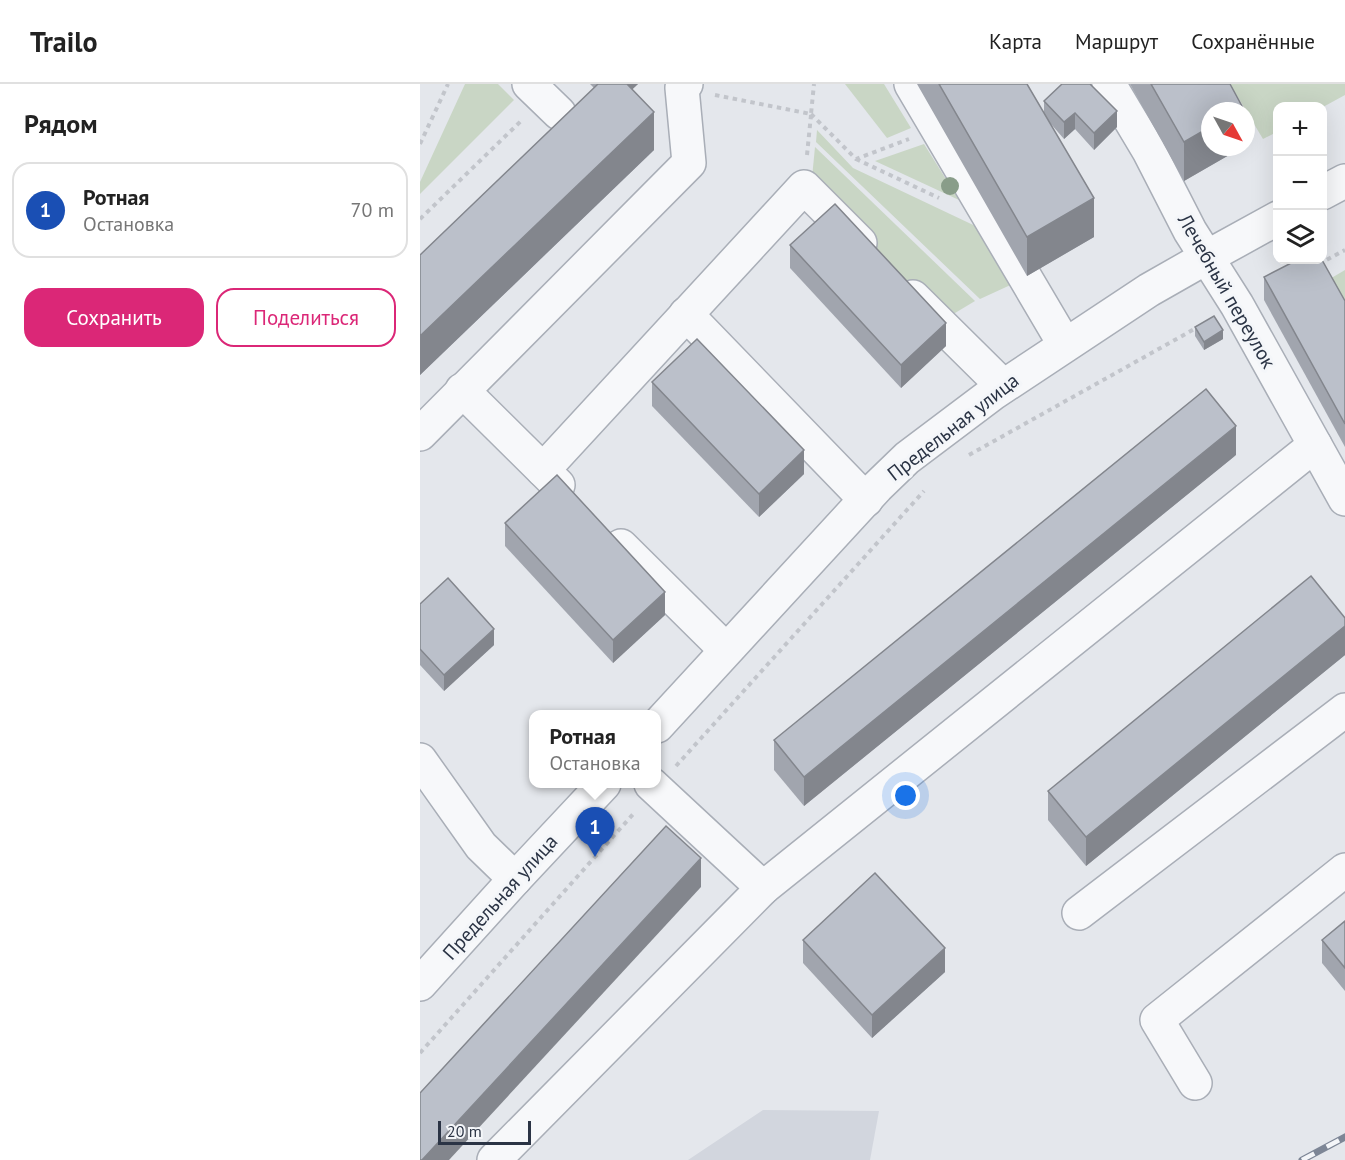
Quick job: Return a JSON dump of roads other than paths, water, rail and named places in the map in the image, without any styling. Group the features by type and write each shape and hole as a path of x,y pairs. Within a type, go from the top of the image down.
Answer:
{"street":[{"path":"911,84 1065,345"},
{"name":"Лечебный переулок","path":"1109,84 1149,151 1190,231 1237,305 1345,499"},
{"path":"420,434 689,162 684,86"},
{"path":"1327,191 1345,181"},
{"path":"543,470 804,187 1003,386"},
{"name":"Предельная улица","path":"661,722 877,487 908,458 1003,386 1065,345 1149,291 1273,221"},
{"path":"686,314 866,500"},
{"path":"462,390 577,503"},
{"path":"494,1160 763,888 1315,445"},
{"path":"602,528 726,650"},
{"path":"1079,913 1345,710"},
{"path":"420,760 481,846 515,879"},
{"name":"Предельная улица","path":"420,984 599,788"},
{"path":"656,788 763,888"},
{"path":"1195,1083 1157,1020 1345,870"}],"railway":[{"path":"1302,1160 1345,1137"}],"place":[{"name":"Ротная","path":"595,857"}]}
